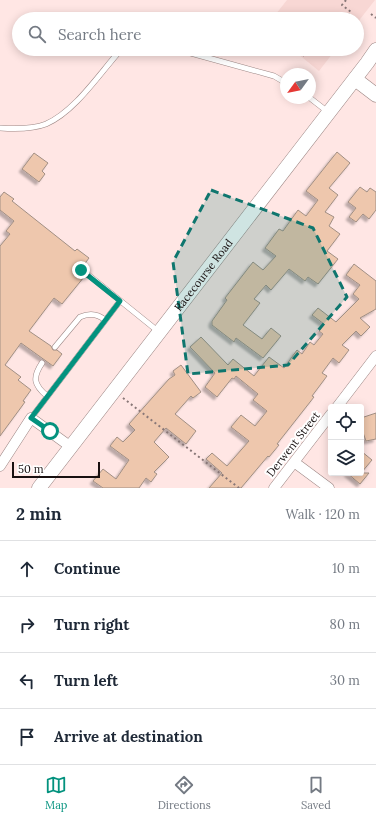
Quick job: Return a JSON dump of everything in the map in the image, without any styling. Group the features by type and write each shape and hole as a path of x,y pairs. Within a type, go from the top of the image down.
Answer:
{"street":[{"name":"Racecourse Road","path":"39,488 329,112 355,79 373,62 376,50"},
{"path":"355,79 376,95"},
{"path":"339,404 376,356"},
{"path":"0,466 31,418 71,447"},
{"name":"Derwent Street","path":"274,488 328,418"},
{"path":"294,462 329,488"}],"lane":[{"path":"0,128 28,127 45,124 60,117 76,102 115,56"},
{"path":"201,56 274,76 280,80"},
{"path":"316,102 329,112"},
{"path":"81,270 160,332"},
{"path":"31,418 120,301"},
{"path":"55,347 80,317 94,314 102,316 105,320"},
{"path":"42,363 36,374 35,380 39,389 47,396"}],"path":[{"path":"346,0 342,5 351,12"},
{"path":"371,14 376,18"},
{"path":"114,392 239,488"}],"highlighted area":[{"path":"211,190 313,228 347,297 288,365 188,374 173,262"}],"shaded area":[{"path":"287,0 375,0 364,14 364,12 278,12"},
{"path":"301,56 331,56 319,71"}],"building":[{"path":"337,152 350,163 329,188 338,195 325,212 334,217 329,226 340,234 327,251 338,259 318,284 308,277 305,281 289,269 271,290 266,285 254,299 260,303 243,325 262,339 271,328 281,336 263,358 236,338 234,342 212,325 212,321 227,300 225,298 253,262 263,270 276,256 265,248 279,229 283,231 298,210 306,216 318,200 306,191"},
{"path":"34,153 48,163 42,171 45,174 39,182 22,169"},
{"path":"360,187 367,192 370,188 376,192 376,210 369,219 363,214 356,222 349,217 356,208 348,202"},
{"path":"4,192 14,199 12,201 75,251 77,249 89,258 83,266 80,265 78,267 78,272 84,277 62,304 54,298 29,331 51,346 53,350 57,350 62,354 53,366 21,343 5,365 21,377 18,380 31,390 23,401 25,402 0,436 0,246 10,234 6,231 14,221 0,210 0,197"},
{"path":"354,264 376,281 376,309 360,318 370,327 361,336 356,331 342,345 349,350 339,363 333,358 322,373 327,376 312,396 314,397 277,444 279,445 241,488 209,488 222,473 206,459 212,453 227,466 249,441 231,427 241,415 255,426 267,411 253,400 258,394 236,376 234,379 232,378 217,397 205,387 215,373 190,347 201,337 228,365 233,359 254,376 269,357 284,368 297,350 302,354 310,342 314,345 323,334 319,331 324,324 312,315 318,308 336,322 359,299 353,294 360,285 346,275"},
{"path":"181,365 201,392 193,398 191,396 175,414 196,431 186,444 166,428 154,442 169,457 154,472 157,474 151,482 146,478 139,488 103,488 93,481 103,469 116,479 129,460 110,446 117,437 123,442 135,430 129,424 169,379 175,375 173,371"},
{"path":"376,413 376,439 366,441 364,435 364,417"},
{"path":"364,453 372,460 364,469"},
{"path":"364,473 369,473 360,484 351,476 364,476"}],"route":[{"path":"50,431 31,418 120,301 81,270"}]}
